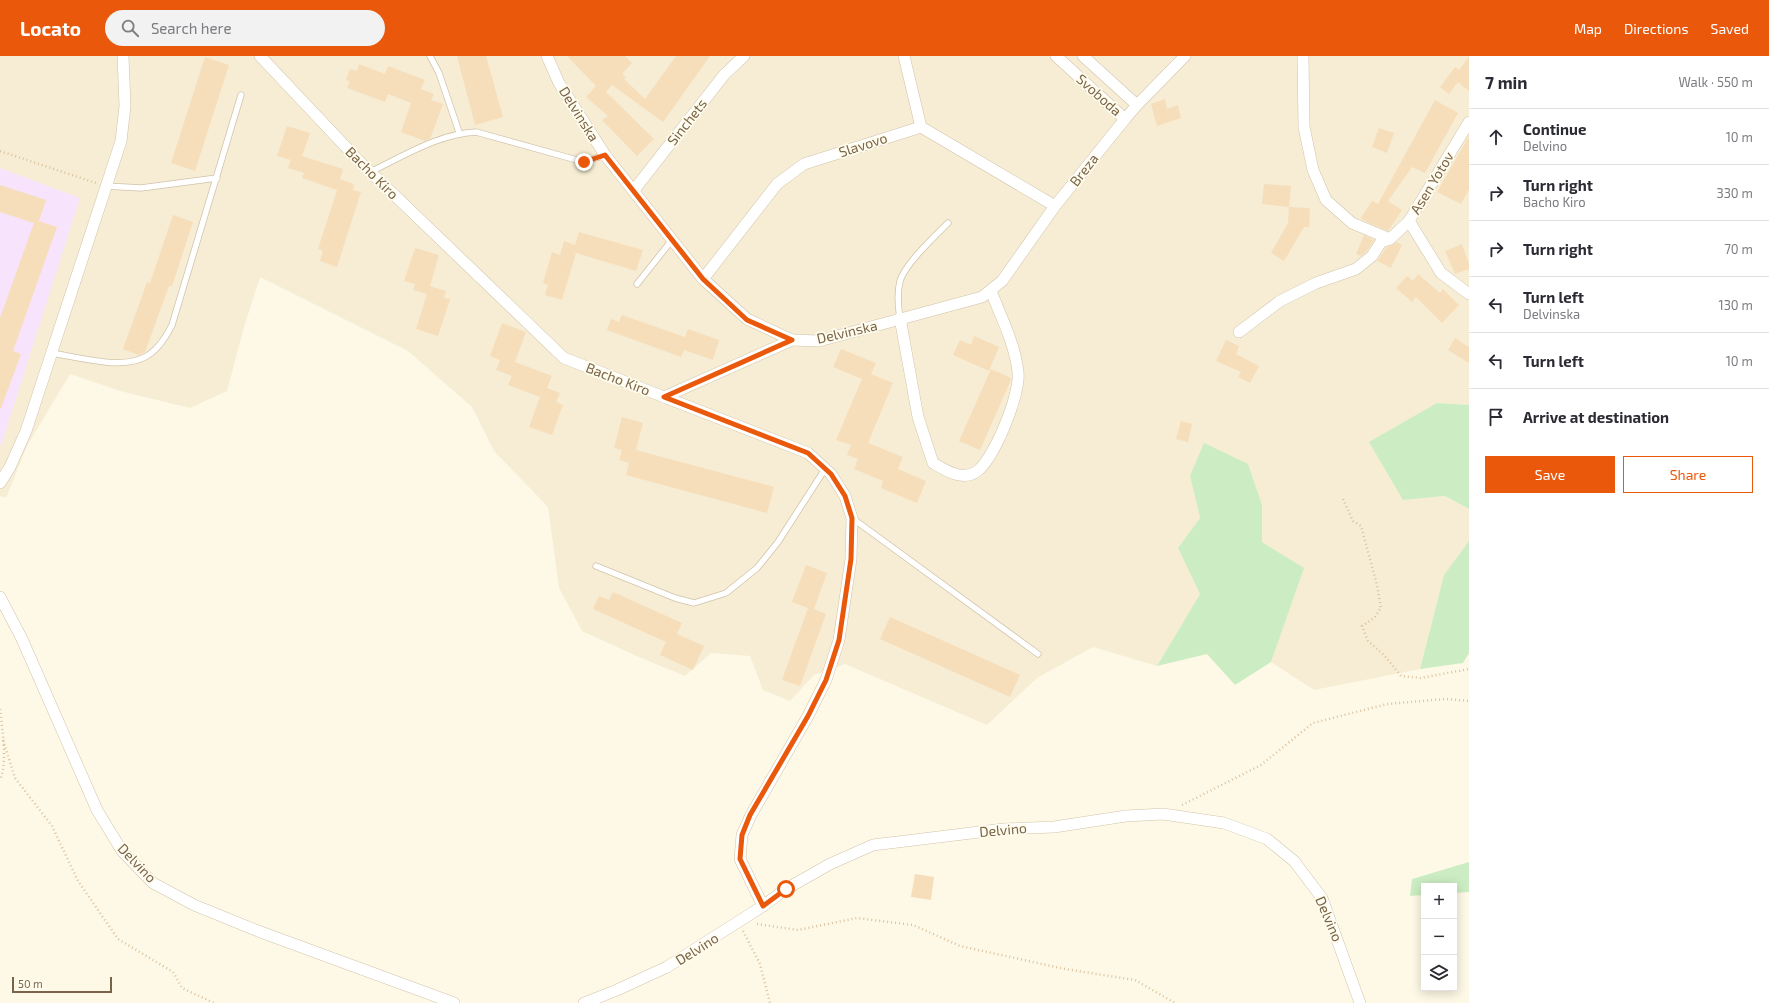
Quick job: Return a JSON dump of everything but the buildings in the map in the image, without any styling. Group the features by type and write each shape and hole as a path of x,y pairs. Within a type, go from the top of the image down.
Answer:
{"street":[{"path":"0,483 10,467 26,431 121,141 125,106 123,56"},
{"name":"Bacho Kiro","path":"260,56 370,172 564,358 808,453 831,474 845,496 852,518 851,559 839,640 826,680 808,716 750,815 742,835 740,859 763,906"},
{"name":"Sinchets","path":"634,190 724,75 744,56"},
{"path":"904,56 920,127 1055,206"},
{"name":"Svoboda","path":"1056,56 1125,119"},
{"name":"Svoboda","path":"1083,56 1137,105"},
{"name":"Breza","path":"991,291 1002,281 1055,206 1125,119 1185,56"},
{"path":"1303,56 1304,127 1313,170 1326,200 1352,223 1390,239"},
{"name":"Delvinska","path":"548,57 559,83 605,155 703,279 747,320 792,340 819,341 982,297 991,291"},
{"name":"Asen Yotov","path":"1240,332 1280,301 1316,283 1356,269 1372,256 1380,242 1390,239 1409,222 1469,122"},
{"name":"Slavovo","path":"703,279 778,184 804,164 920,127"},
{"path":"1409,222 1441,273 1469,294"},
{"path":"900,318 918,417 933,463 949,472 963,476 976,472 999,439 1018,389 1018,373 1013,349 991,291"},
{"path":"664,397 792,340"},
{"name":"Delvino","path":"0,597 22,639 96,810 122,851 153,883 194,904 258,931 454,1003"},
{"name":"Delvino","path":"584,1003 617,990 667,967 739,922 786,889 830,864 873,845 1004,829 1054,827 1126,816 1163,814 1224,823 1267,839 1294,861 1322,898 1360,1003"}],"lane":[{"path":"430,56 439,73 459,132"},
{"path":"51,352 94,360 125,363 145,357 165,339 172,325 241,95"},
{"path":"370,172 445,136 459,132 476,132 584,162 605,155"},
{"path":"106,186 141,188 217,178"},
{"path":"900,318 897,304 900,280 918,254 948,223"},
{"path":"637,284 672,240"},
{"path":"596,566 676,598 694,603 726,593 757,568 778,542 825,469"},
{"path":"852,518 1038,654"}],"path":[{"path":"0,151 106,186"},
{"path":"1343,499 1353,521 1361,526 1377,585 1381,608 1374,618 1362,626 1368,641 1385,656 1401,676 1421,678 1469,669"},
{"path":"1163,814 1261,765 1313,723 1387,704 1445,699 1469,701"},
{"path":"0,709 3,740 2,774 0,780"},
{"path":"3,740 15,778 52,826 78,881 118,939 173,972 182,988 214,1003"},
{"path":"739,922 798,930 858,918 914,925 960,946 1065,969 1135,980 1175,1003"},
{"path":"739,922 760,964 770,1003"}],"shaded area":[{"path":"0,56 1469,56 1469,405 1437,403 1403,500 1445,496 1469,509 1469,541 1444,575 1420,669 1314,690 1271,662 1303,568 1262,542 1262,505 1190,476 1200,518 1178,548 1200,594 1157,666 1093,647 1037,678 987,725 845,664 814,675 790,701 763,690 750,656 711,653 685,676 582,631 559,588 548,507 494,451 472,407 408,351 260,277 244,327 227,391 190,408 120,391 70,374 27,446 6,498 0,496"},
{"path":"0,168 80,198 1,446 0,445"}],"green space":[{"path":"1437,403 1469,405 1469,509 1445,496 1403,500 1369,442"},
{"path":"1204,443 1248,464 1262,505 1262,542 1304,568 1271,662 1235,685 1207,654 1157,666 1200,594 1178,548 1200,518 1190,476"},
{"path":"1469,541 1469,653 1463,663 1420,669 1444,575"},
{"path":"1469,862 1469,892 1457,893 1457,883 1421,883 1421,895 1410,896 1412,879"}],"route":[{"path":"584,162 605,155 703,279 747,320 792,340 664,397 808,453 831,474 845,496 852,518 851,559 839,640 826,680 808,716 750,815 742,835 740,859 763,906 786,889"}]}
